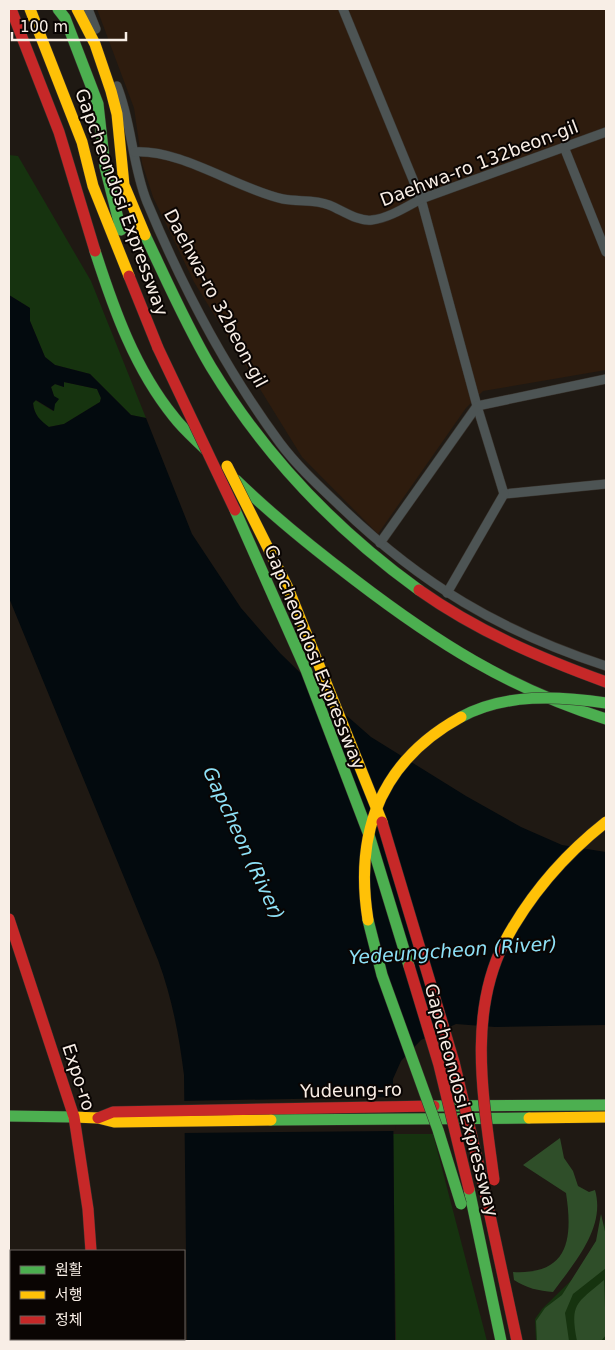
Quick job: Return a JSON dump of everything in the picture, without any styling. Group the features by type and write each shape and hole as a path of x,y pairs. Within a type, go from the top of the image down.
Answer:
{"main road":[{"path":"11,9 64,147 99,263 119,319 138,362 172,415 270,515 433,638 506,682 566,707 606,719"},
{"name":"Gapcheondosi Expressway","path":"30,9 82,142 100,204 306,670 369,835 440,1065 488,1272 492,1303 501,1341"},
{"name":"Gapcheondosi Expressway","path":"58,9 66,18 98,104 105,167 117,222 163,347 288,588 385,830 488,1182 517,1341"},
{"path":"77,9 115,100 121,170 132,209 216,377 275,459 332,521 361,547 415,589 477,628 540,658 606,682"},
{"path":"492,1303 444,1143 390,999 367,926 362,882 363,858 370,828 388,784 406,760 432,734 471,711 507,700 546,696 606,703"},
{"path":"488,1182 481,1044 485,1002 496,962 518,917 547,875 566,854 606,822"},
{"name":"Expo-ro","path":"9,919 74,1117 88,1209 91,1250"},
{"name":"Yudeung-ro","path":"98,1118 113,1112 547,1104 603,1105"},
{"name":"Yudeung-ro","path":"9,1116 98,1118 114,1122 606,1117"}],"street":[{"name":"Daehwa-ro 32beon-gil","path":"88,9 126,111 147,202 178,269 242,388 282,445 315,483 380,543 447,593 497,623 557,650 606,666"},
{"path":"343,9 421,198 477,406 504,494 447,593"},
{"name":"Daehwa-ro 132beon-gil","path":"134,152 143,152 176,160 283,199 327,204 352,216 370,221 392,214 421,198 606,132"},
{"path":"564,147 606,252"},
{"path":"380,543 477,406 606,379"},
{"path":"504,494 606,484"}],"shaded area":[{"path":"97,9 606,9 606,370 483,391 466,408 378,534 302,457 194,282 153,197 142,163 134,108"}],"green space":[{"path":"9,155 18,156 91,281 146,418 131,415 90,374 55,365 45,357 30,321 30,308 9,295"},
{"path":"64,382 97,389 101,398 100,402 64,424 48,427 36,414 33,403 35,400 53,411 54,396 51,387 55,384 64,387"},
{"path":"393,1134 433,1134 487,1341 396,1341"},
{"path":"560,1138 564,1158 573,1171 578,1186 589,1192 595,1190 597,1204 596,1218 586,1244 553,1292 523,1285 514,1280 513,1272 532,1271 546,1267 556,1260 563,1251 569,1225 566,1193 523,1165"},
{"path":"606,1211 606,1341 536,1341 535,1319 542,1309 591,1261 602,1242"},
{"path":"601,1214 606,1236 606,1268 573,1294 565,1313 569,1341 537,1341 536,1321 545,1308 562,1295 596,1241"},
{"path":"604,1280 606,1335 601,1341 577,1341 574,1319 577,1305"}],"water":[{"path":"9,295 30,308 30,321 45,357 55,365 90,374 131,415 146,418 192,534 241,608 280,653 322,694 371,737 466,796 521,827 562,845 606,852 606,1025 495,1027 456,1024 421,1040 401,1061 393,1079 395,1341 187,1341 184,1075 171,1003 158,960 9,598","holes":["64,382 97,389 101,398 100,402 64,424 49,427 36,414 33,403 36,400 54,411 55,404 59,399 54,396 51,387 55,384 64,387"]}],"pier":[{"path":"395,1097 396,1131 182,1133 182,1101"}],"traffic: fast":[{"path":"58,9 65,18 98,104 105,167 121,230"},
{"path":"145,235 202,351 232,400 255,431 279,461 331,517 388,567 419,590"},
{"path":"95,251 118,317 148,379 160,399 185,430 206,450"},
{"path":"236,480 324,556 385,603 444,643 505,678 570,707 606,719"},
{"path":"235,510 306,670 369,835 409,966"},
{"path":"461,717 495,704 532,698 606,703"},
{"path":"368,920 382,975 438,1130 461,1204"},
{"path":"434,1106 606,1105"},
{"path":"9,1116 74,1117"},
{"path":"271,1120 529,1118"},
{"path":"469,1189 501,1341"}],"traffic: slow":[{"path":"30,9 82,142 93,186 129,276"},
{"path":"77,9 95,44 111,91 117,114 124,185 145,235"},
{"path":"227,466 288,588 382,822"},
{"path":"368,920 365,857 370,829 379,802 393,777 411,755 433,735 461,717"},
{"path":"504,943 536,892 562,862 606,822"},
{"path":"74,1117 98,1118 114,1122 271,1120"},
{"path":"529,1118 606,1117"}],"traffic: jam":[{"path":"11,9 59,132 95,251"},
{"path":"129,276 158,348"},
{"path":"158,348 235,510"},
{"path":"419,590 486,631 533,653 606,682"},
{"path":"382,822 454,1062 483,1183"},
{"path":"9,919 74,1117 88,1209 91,1250"},
{"path":"494,1180 483,1090 482,1030 485,1000 493,971 504,943"},
{"path":"409,966 439,1065 469,1189"},
{"path":"98,1118 113,1112 434,1106"},
{"path":"483,1183 517,1341"}],"water label":[{"name":"Gapcheon (River)","path":"244,843"},
{"name":"Yedeungcheon (River)","path":"453,950"}]}
